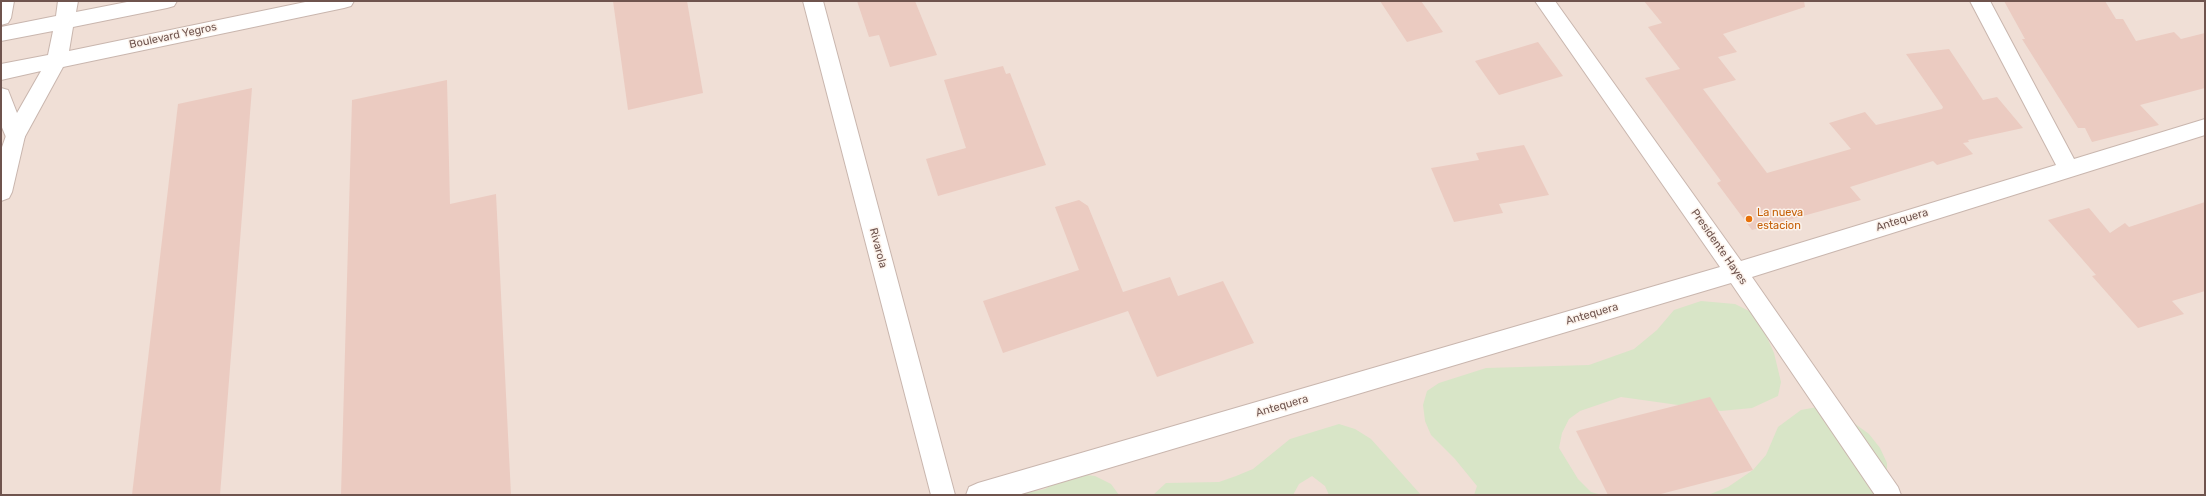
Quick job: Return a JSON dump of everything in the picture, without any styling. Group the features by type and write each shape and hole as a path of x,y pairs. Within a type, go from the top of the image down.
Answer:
{"street":[{"path":"1,18 4,1"},
{"path":"1,192 15,136 57,60 68,1"},
{"path":"1,34 167,1"},
{"name":"Boulevard Yegros","path":"1,72 344,1"},
{"name":"Rivarola","path":"813,1 942,495"},
{"name":"Presidente Hayes","path":"1545,1 1736,272 1889,495"},
{"path":"1980,1 2068,168"},
{"path":"1,96 15,136"},
{"name":"Antequera","path":"978,495 1736,272 2068,168 2205,127"}],"shaded area":[{"path":"1,1 2205,1 2205,495 1,495"}],"green space":[{"path":"1701,301 1735,304 1751,312 1761,324 1774,353 1781,382 1778,396 1752,408 1721,411 1621,397 1580,411 1569,419 1562,433 1559,448 1578,479 1591,492 1602,495 1474,495 1477,486 1455,459 1431,435 1425,421 1423,405 1427,391 1439,383 1486,368 1589,365 1634,349 1657,330 1674,310"},
{"path":"1817,407 1836,410 1869,434 1880,448 1887,463 1887,477 1872,495 1708,495 1728,487 1753,470 1766,455 1778,427 1801,410"},
{"path":"1339,424 1355,429 1371,439 1421,495 1329,495 1325,486 1312,476 1299,484 1293,495 1153,495 1166,483 1219,482 1236,476 1253,469 1290,439"},
{"path":"1078,474 1095,476 1111,484 1119,495 1015,495 1045,489 1060,480"}],"building":[{"path":"613,1 687,1 703,93 628,110"},
{"path":"857,1 915,1 937,55 890,67 879,35 869,37"},
{"path":"1380,1 1421,1 1443,32 1407,42"},
{"path":"1644,1 1804,1 1805,7 1723,34 1737,52 1718,57 1736,80 1703,89 1767,173 1851,149 1829,123 1865,112 1876,125 1942,109 1943,107 1906,54 1949,49 1983,100 1997,97 2023,128 1968,140 1969,142 1963,143 1973,154 1937,165 1933,161 1850,187 1861,200 1752,230 1717,183 1721,181 1645,78 1680,69 1648,27 1662,23"},
{"path":"2004,1 2105,1 2116,19 2123,19 2136,41 2174,32 2181,39 2205,33 2205,88 2140,105 2159,125 2092,142 2085,128 2078,128 2022,39 2025,39"},
{"path":"1538,42 1563,76 1499,95 1475,61"},
{"path":"1003,66 1006,74 1010,73 1046,165 938,196 926,159 966,148 944,80"},
{"path":"447,80 450,204 496,194 511,495 341,495 352,100"},
{"path":"252,88 220,495 132,495 178,104"},
{"path":"1524,145 1549,195 1499,204 1503,213 1454,222 1431,168 1479,160 1476,153"},
{"path":"1079,200 1088,206 1123,292 1170,277 1178,296 1223,281 1254,343 1157,377 1128,311 1003,353 983,301 1079,270 1055,207"},
{"path":"2205,202 2205,291 2172,301 2184,314 2138,328 2092,276 2096,275 2048,220 2089,208 2110,233 2125,223 2129,227"},
{"path":"1710,397 1753,470 1657,495 1608,495 1576,431"}],"place":[{"name":"La nueva estacion","path":"1749,219"}]}
